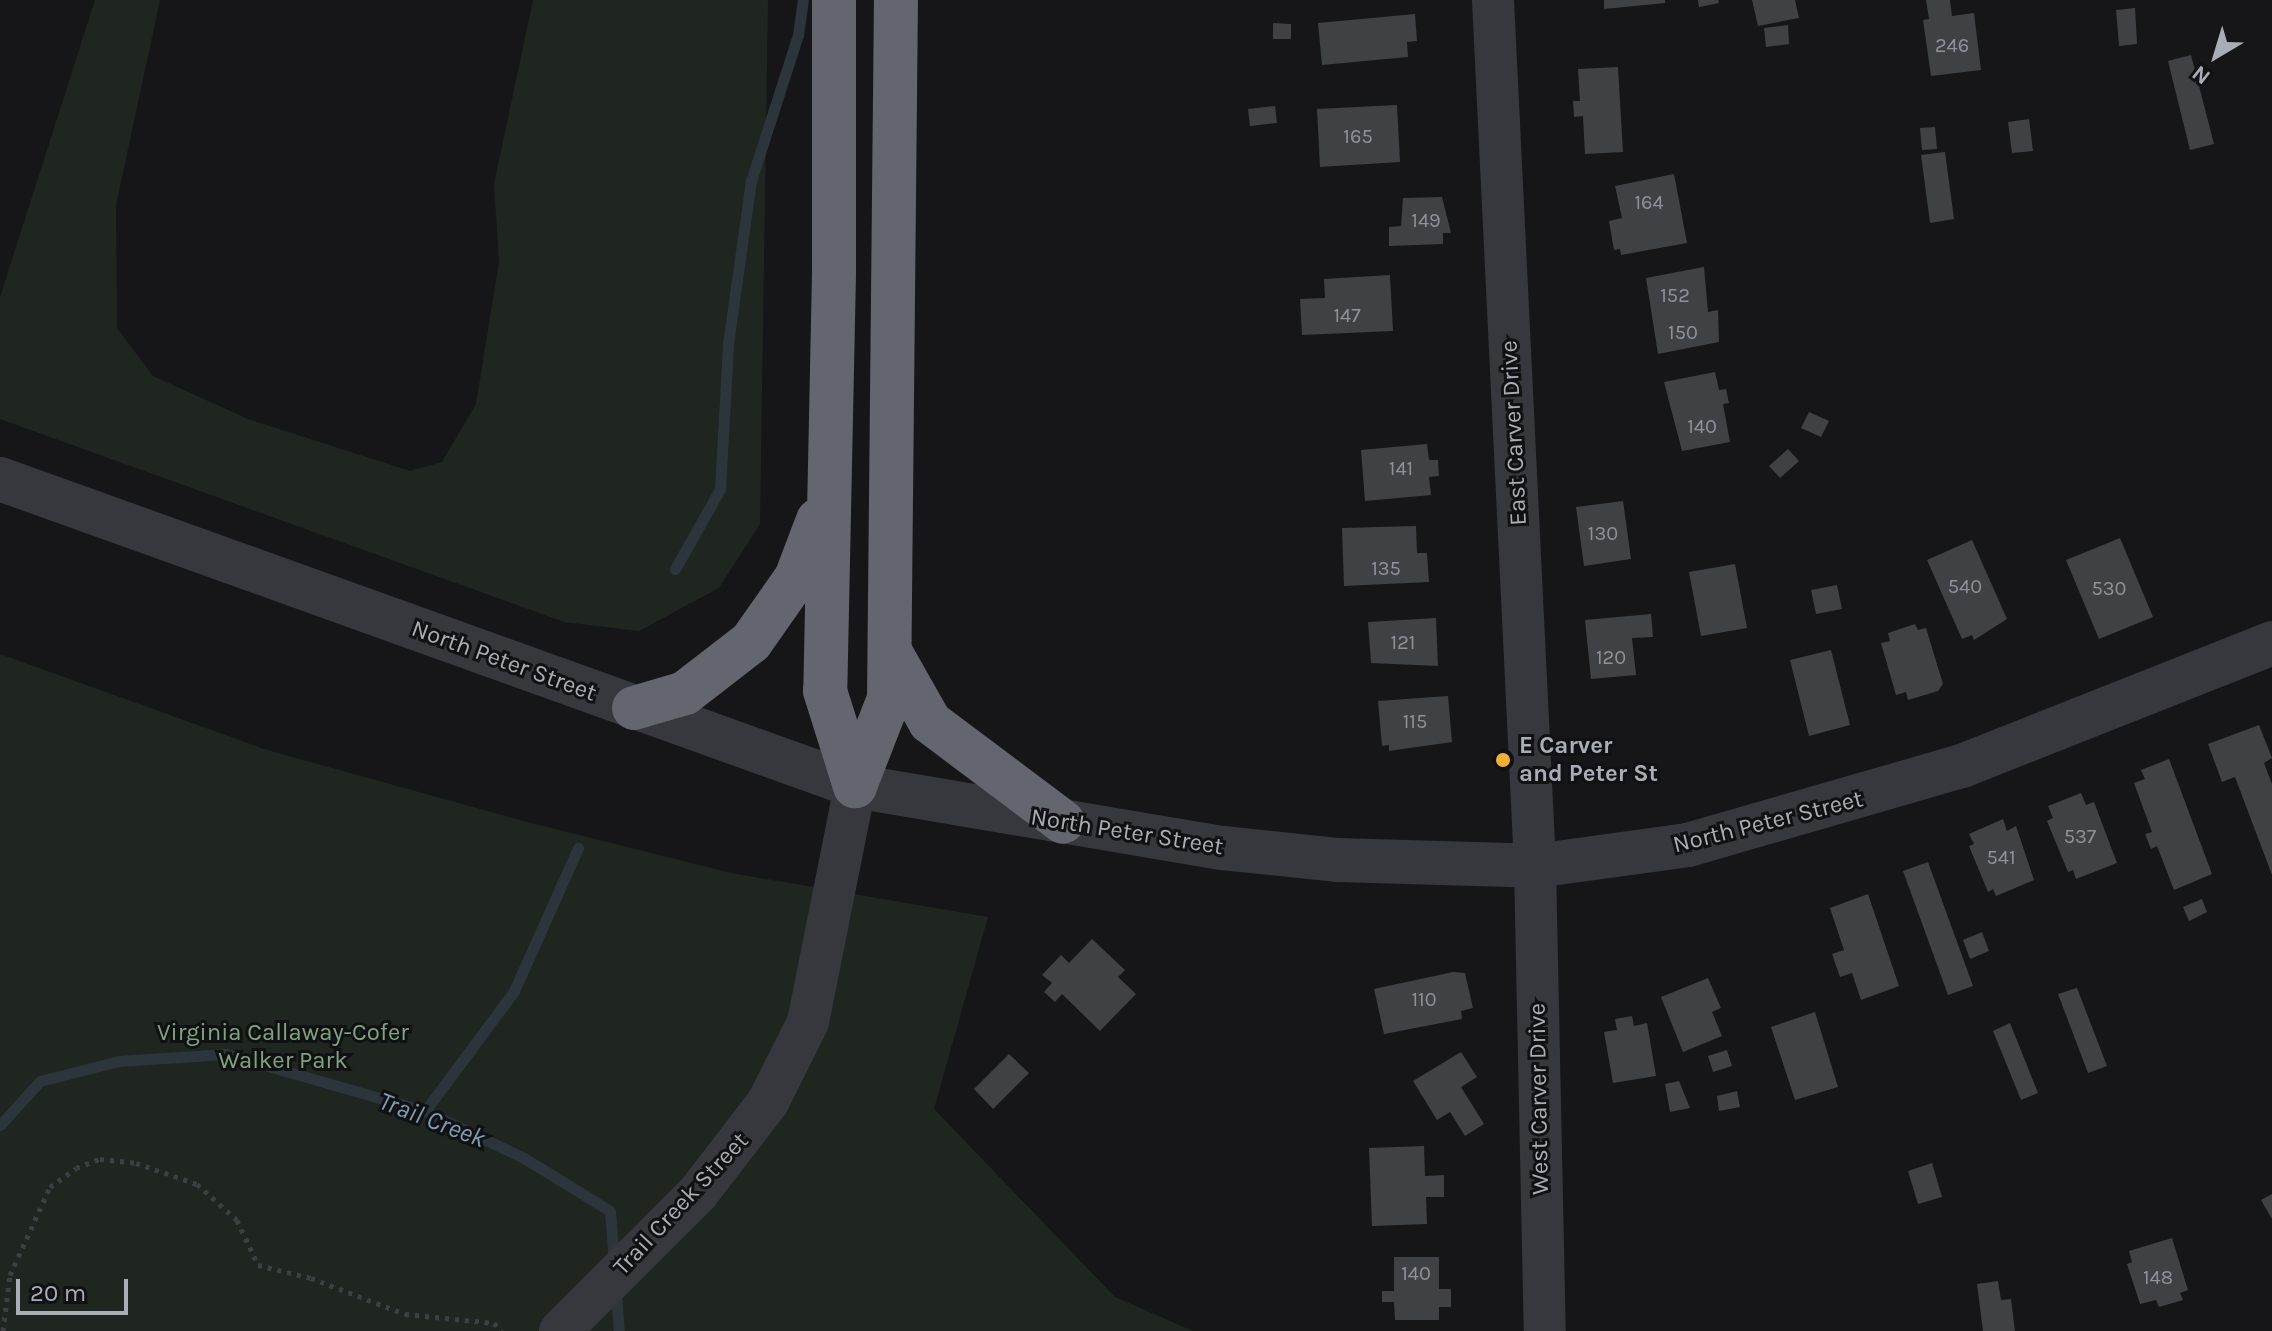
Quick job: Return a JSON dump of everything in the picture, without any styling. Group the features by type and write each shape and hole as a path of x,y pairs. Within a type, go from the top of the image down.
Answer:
{"highway":[{"path":"834,0 825,691 855,786"},
{"path":"855,786 889,699 896,0"},
{"path":"634,708 685,693 751,642 796,578 829,492"},
{"path":"891,652 930,722 1063,822"}],"street":[{"name":"East Carver Drive","path":"1493,0 1535,866"},
{"name":"North Peter Street","path":"0,479 855,786 1223,848 1338,860 1535,866 1688,845 1856,801 1962,766 2272,643"},
{"name":"Trail Creek Street","path":"560,1331 698,1193 745,1138 808,1022 855,786"},
{"name":"West Carver Drive","path":"1535,866 1545,1331"}],"path":[{"path":"3,1331 10,1275 50,1187 76,1168 100,1159 136,1163 197,1184 237,1220 258,1265 311,1278 405,1314 494,1323 501,1331"}],"green space":[{"path":"95,0 160,0 116,205 117,328 153,376 248,419 410,471 442,462 476,404 499,262 494,184 533,0 768,0 760,524 719,588 639,631 564,622 0,419 0,297"},
{"name":"Virginia Callaway-Cofer Walker Park","path":"0,654 267,750 527,822 731,873 988,917 934,1109 1115,1297 1193,1331 0,1331"}],"building":[{"path":"1604,0 1665,0 1665,3 1604,9"},
{"path":"1698,0 1718,0 1719,3 1699,7"},
{"path":"1752,0 1795,0 1799,18 1758,26"},
{"path":"1926,0 1950,0 1952,16 1974,13 1981,70 1931,76 1923,20 1929,19"},
{"path":"2135,8 2137,44 2119,46 2116,10"},
{"path":"1415,14 1417,41 1407,42 1408,57 1322,65 1318,23"},
{"path":"1273,23 1291,24 1291,39 1273,39"},
{"path":"1788,25 1789,44 1766,47 1764,28"},
{"path":"2191,55 2214,144 2190,150 2168,61"},
{"path":"1618,67 1623,152 1585,154 1583,116 1574,117 1573,101 1580,101 1578,69"},
{"path":"1397,105 1400,162 1320,167 1317,109"},
{"path":"1275,106 1277,123 1250,126 1248,109"},
{"path":"2029,119 2033,151 2012,153 2008,122"},
{"path":"1935,127 1937,149 1922,150 1920,128"},
{"path":"1945,152 1954,219 1930,223 1921,155"},
{"path":"1674,174 1687,243 1621,255 1620,249 1614,250 1609,221 1622,218 1615,186"},
{"path":"1442,197 1451,233 1443,233 1443,244 1389,246 1389,227 1401,226 1403,198"},
{"path":"1704,267 1708,312 1718,310 1719,342 1658,354 1646,278"},
{"path":"1390,275 1393,331 1302,335 1300,299 1325,298 1324,279"},
{"path":"1715,372 1719,390 1726,389 1729,403 1723,404 1730,442 1682,451 1664,382"},
{"path":"1809,412 1829,421 1821,437 1801,428"},
{"path":"1427,444 1429,460 1438,460 1439,476 1429,477 1431,495 1365,501 1361,450"},
{"path":"1788,449 1799,461 1780,478 1769,466"},
{"path":"1623,501 1631,559 1584,566 1576,507"},
{"path":"1416,526 1417,553 1427,553 1429,582 1344,586 1342,528"},
{"path":"2120,538 2153,617 2099,639 2066,560"},
{"path":"1972,540 2007,619 1974,640 1972,635 1962,639 1927,560"},
{"path":"1735,564 1747,628 1701,636 1689,572"},
{"path":"1837,585 1842,609 1816,614 1811,590"},
{"path":"1651,614 1653,637 1632,638 1636,675 1591,679 1585,620"},
{"path":"1436,618 1438,666 1371,663 1368,622"},
{"path":"1915,624 1918,630 1926,628 1943,684 1938,691 1908,700 1906,692 1896,695 1881,643 1890,641 1888,633"},
{"path":"1831,650 1850,725 1809,736 1790,660"},
{"path":"1448,696 1452,742 1389,751 1389,745 1382,746 1378,701"},
{"path":"2259,725 2272,758 2264,763 2272,784 2272,875 2235,777 2222,782 2208,744"},
{"path":"2169,759 2212,874 2174,890 2157,846 2151,849 2145,834 2152,832 2134,783 2145,779 2141,770"},
{"path":"2081,793 2086,805 2094,802 2117,863 2076,879 2073,870 2068,872 2047,821 2053,818 2048,806"},
{"path":"2003,819 2007,831 2016,826 2034,880 1996,896 1993,889 1988,892 1969,846 1974,844 1969,834"},
{"path":"1928,862 1973,986 1948,995 1903,871"},
{"path":"1868,894 1899,986 1861,1000 1852,973 1840,977 1832,954 1844,950 1830,908"},
{"path":"2202,899 2207,912 2189,921 2183,907"},
{"path":"1982,932 1989,951 1970,959 1963,940"},
{"path":"1092,939 1125,970 1118,977 1136,994 1100,1031 1062,994 1055,1002 1044,992 1052,983 1042,975 1061,955 1069,963"},
{"path":"1453,972 1465,973 1473,1008 1461,1011 1462,1019 1384,1034 1374,989"},
{"path":"1708,978 1721,1008 1712,1012 1722,1036 1683,1052 1661,997"},
{"path":"2077,988 2107,1066 2088,1073 2058,994"},
{"path":"1815,1012 1838,1087 1795,1100 1771,1027"},
{"path":"1632,1016 1634,1026 1647,1023 1656,1076 1613,1083 1604,1032 1617,1030 1615,1019"},
{"path":"2010,1023 2038,1093 2021,1100 1993,1031"},
{"path":"1727,1050 1732,1066 1713,1072 1708,1056"},
{"path":"1461,1052 1477,1077 1461,1087 1484,1124 1465,1136 1450,1112 1437,1120 1413,1081"},
{"path":"1009,1054 1029,1073 993,1109 974,1089"},
{"path":"1679,1081 1690,1108 1670,1112 1665,1084"},
{"path":"1737,1091 1740,1107 1719,1111 1717,1096"},
{"path":"1424,1146 1425,1176 1444,1175 1444,1197 1426,1197 1427,1224 1372,1226 1369,1148"},
{"path":"1932,1163 1942,1197 1918,1204 1908,1171"},
{"path":"2272,1194 2272,1219 2261,1200"},
{"path":"2172,1238 2188,1290 2180,1293 2183,1300 2159,1307 2156,1300 2140,1304 2127,1264 2132,1262 2129,1251"},
{"path":"1394,1257 1439,1257 1439,1289 1451,1289 1451,1307 1439,1307 1439,1320 1395,1320 1394,1302 1382,1302 1382,1291 1394,1291"},
{"path":"1998,1281 2001,1300 2011,1299 2015,1331 1983,1331 1977,1284"}],"waterway":[{"path":"675,569 720,489 728,344 751,181 798,35 803,0"},
{"path":"425,1111 514,991 578,848"},
{"name":"Trail Creek","path":"0,1125 40,1081 119,1061 226,1054 425,1111 524,1158 610,1211 614,1263"},
{"name":"Trail Creek","path":"616,1292 619,1331"}],"place":[{"name":"E Carver and Peter St","path":"1503,760"}]}
